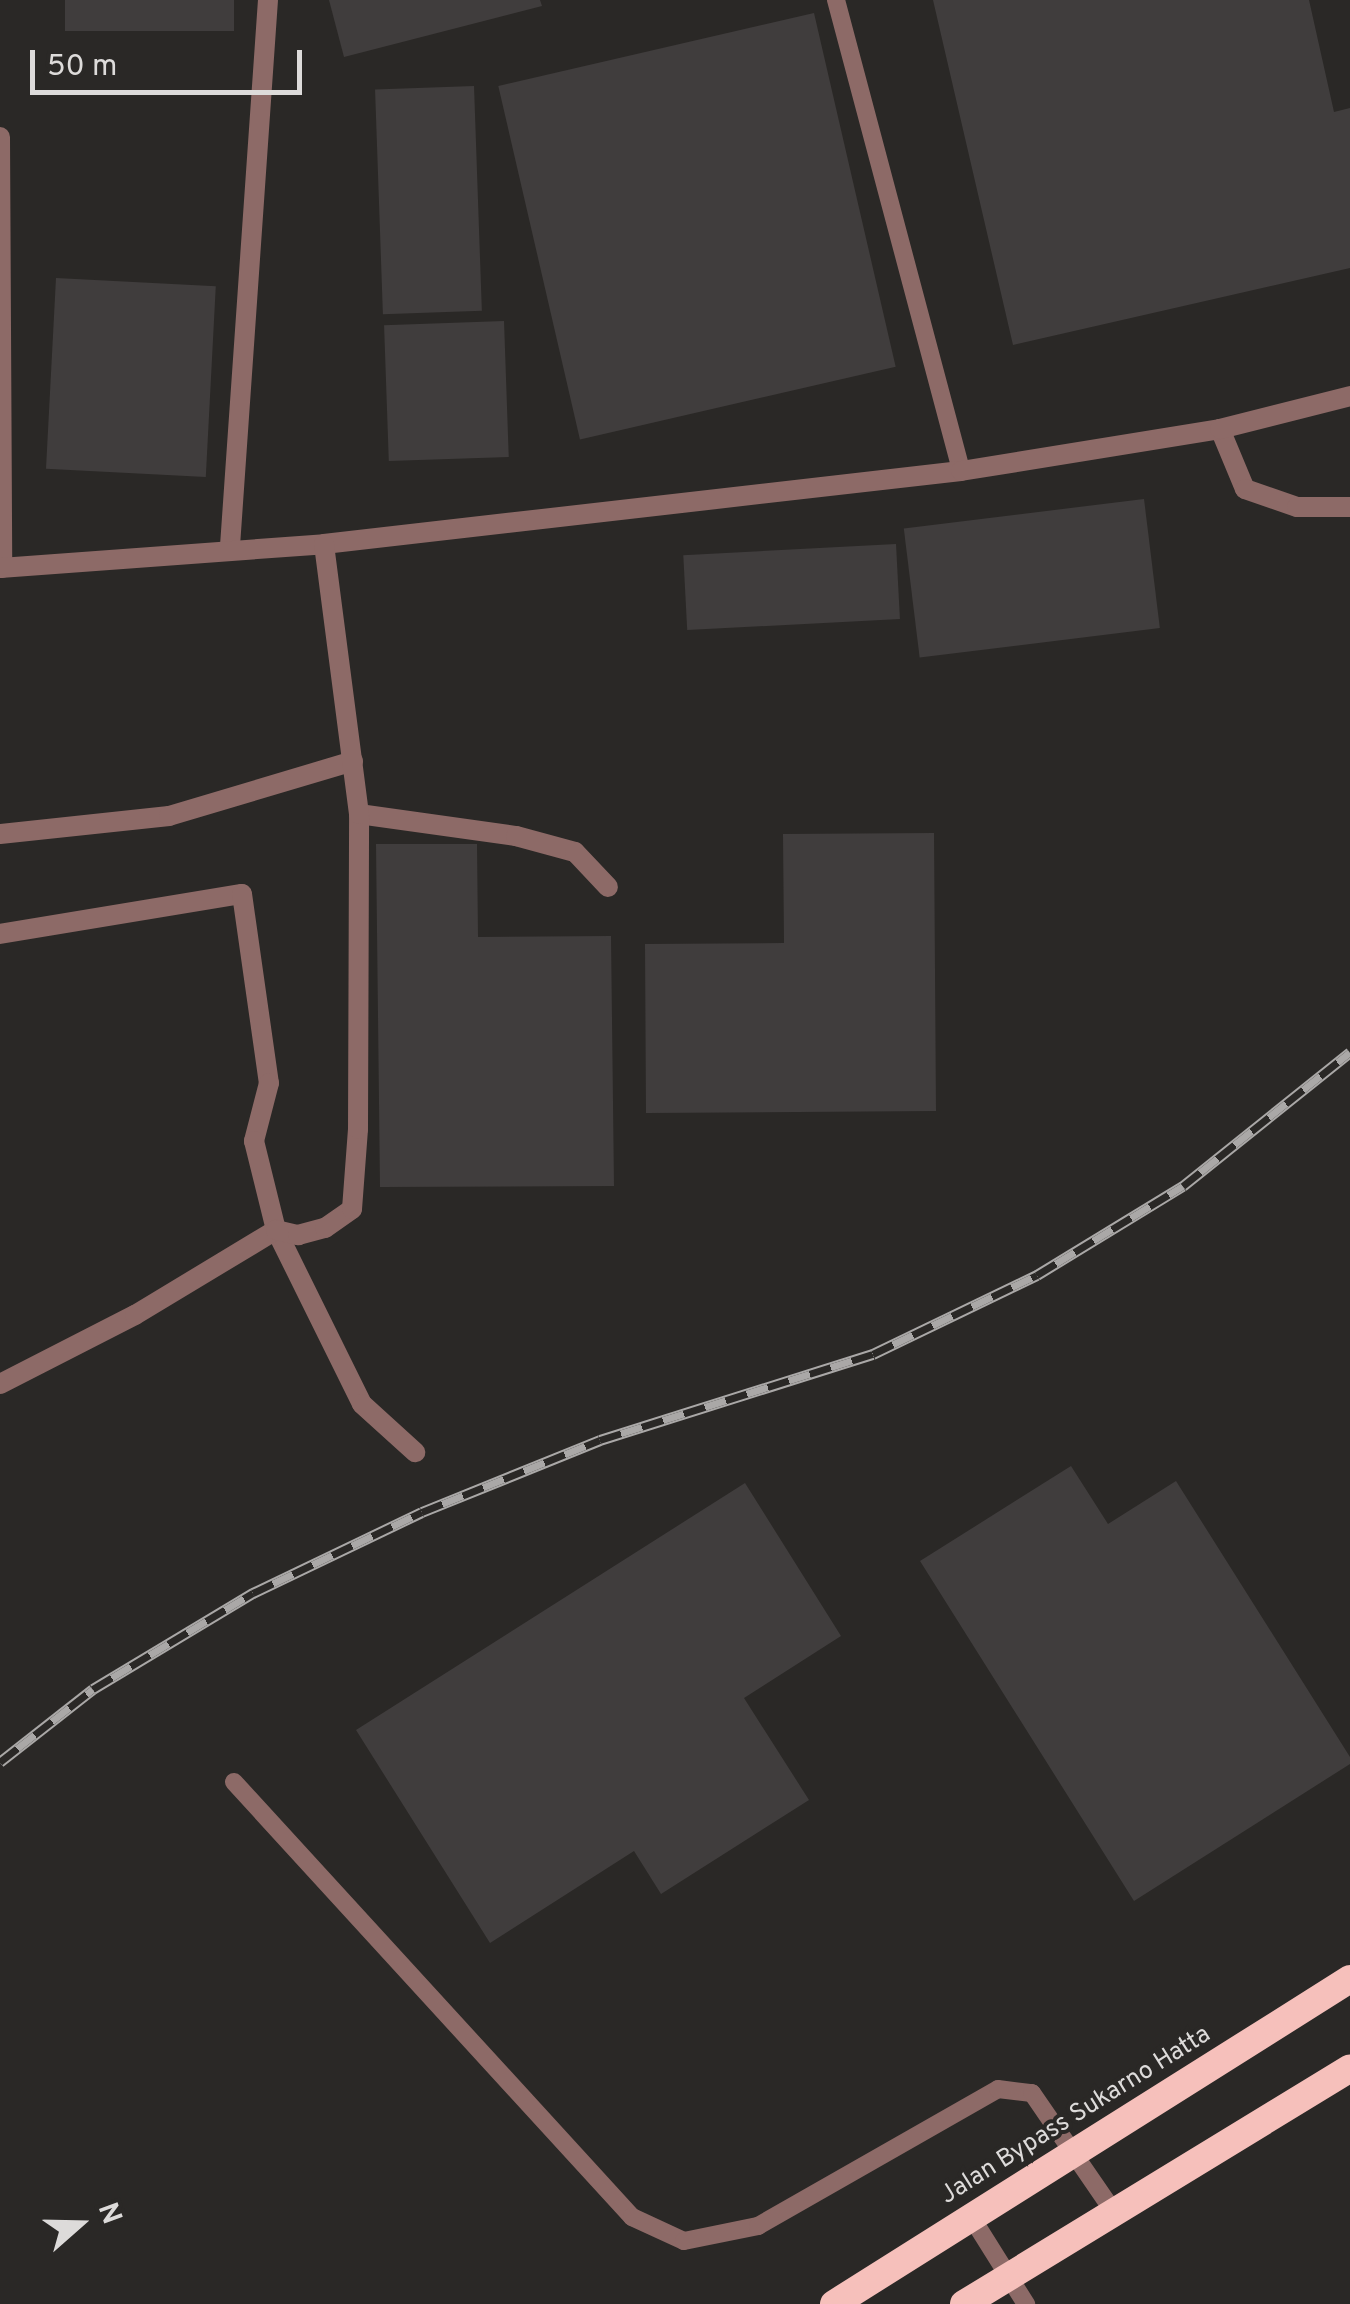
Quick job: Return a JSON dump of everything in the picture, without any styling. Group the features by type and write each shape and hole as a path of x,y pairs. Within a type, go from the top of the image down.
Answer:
{"highway":[{"name":"Jalan Bypass Sukarno Hatta","path":"834,2304 1350,1979"},
{"path":"964,2304 1350,2068"}],"street":[{"path":"230,546 268,0"},
{"path":"0,137 1,568 230,546 324,544 961,472 1220,429 1350,396"},
{"path":"1220,429 1245,489 1297,506 1350,507"},
{"path":"0,1384 135,1315 276,1230 298,1234 333,1224 352,1209 357,1186 360,814 324,544"},
{"path":"0,834 169,816 353,761"},
{"path":"360,814 516,836 575,852 608,886"},
{"path":"0,934 242,894 269,1083 254,1141 276,1230 362,1404 415,1452"}],"lane":[{"path":"836,0 961,472"},
{"path":"234,1782 632,2217 684,2242 758,2226 998,2089 1032,2094 1113,2211"},
{"path":"972,2218 1026,2304"}],"building":[{"path":"65,0 234,0 234,31 65,31"},
{"path":"329,0 540,0 542,6 344,57"},
{"path":"933,0 1309,0 1334,112 1350,108 1350,268 1013,345"},
{"path":"814,13 896,367 580,440 498,86"},
{"path":"474,86 482,311 383,314 375,89"},
{"path":"56,278 216,286 206,477 46,469"},
{"path":"504,321 509,457 389,461 384,325"},
{"path":"1144,499 1160,628 920,658 904,528"},
{"path":"896,544 900,619 687,630 683,555"},
{"path":"934,833 936,1111 646,1113 645,944 784,943 783,834"},
{"path":"376,844 477,844 478,937 611,936 614,1186 380,1187"},
{"path":"1071,1466 1108,1524 1176,1481 1350,1757 1350,1764 1134,1901 920,1561"},
{"path":"745,1483 841,1636 744,1698 809,1800 661,1894 634,1851 490,1943 356,1730"}],"railway":[{"path":"0,1762 93,1689 253,1593 422,1512 600,1440 873,1354 1037,1275 1183,1186 1350,1052"}]}
